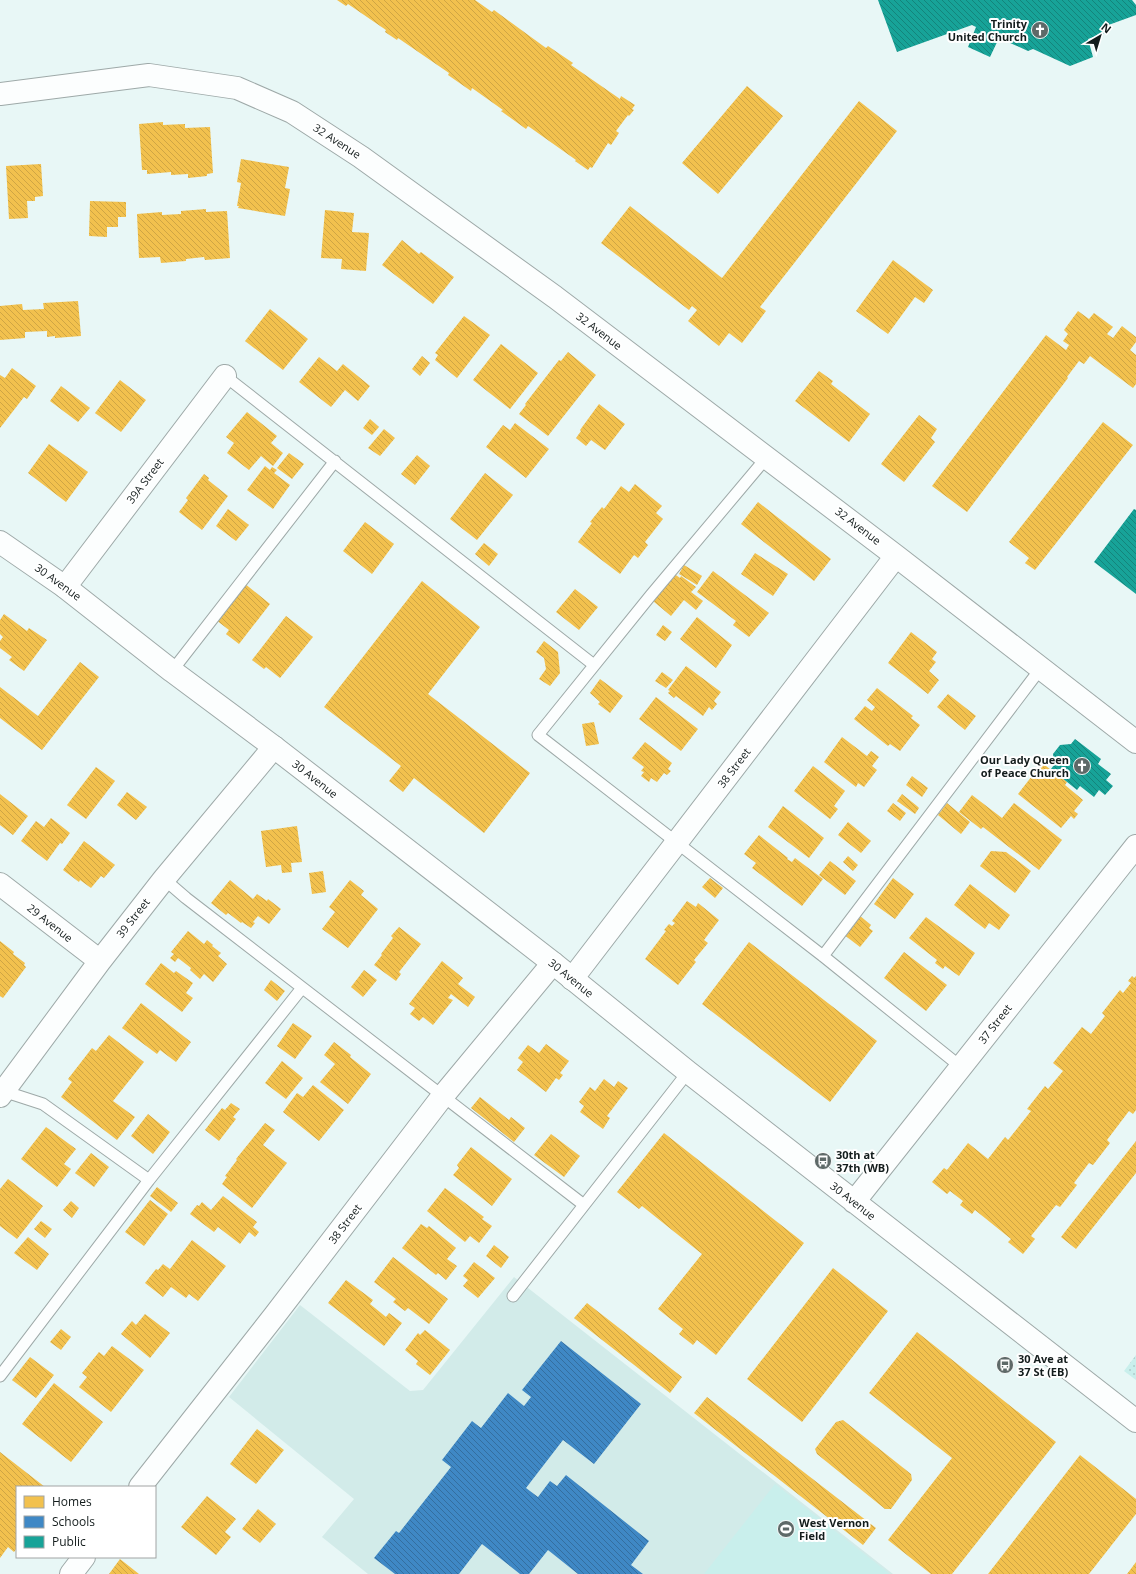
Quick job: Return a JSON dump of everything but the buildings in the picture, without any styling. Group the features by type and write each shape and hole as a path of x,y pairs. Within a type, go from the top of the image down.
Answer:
{"street":[{"name":"32 Avenue","path":"0,94 149,75 237,88 292,112 362,157 555,297 767,457 1136,742"},
{"name":"39A Street","path":"65,587 225,376"},
{"name":"30 Avenue","path":"0,542 65,587 172,671 274,747 553,963 688,1072 1136,1421"},
{"name":"38 Street","path":"572,979 896,556"},
{"name":"39 Street","path":"2,1094 100,961 164,879 274,747"},
{"name":"37 Street","path":"854,1202 1136,846"},
{"name":"29 Avenue","path":"0,884 100,961"},
{"name":"38 Street","path":"141,1486 270,1322 442,1097 553,963"},
{"path":"71,1574 83,1558"}],"lane":[{"path":"225,376 594,665"},
{"path":"767,457 594,665 538,735 823,956 961,1068"},
{"path":"172,671 334,462"},
{"path":"823,956 1041,668"},
{"path":"164,879 186,898 442,1097 584,1205"},
{"path":"0,1376 150,1180 302,988"},
{"path":"513,1296 688,1072"},
{"path":"2,1094 43,1104 150,1180"}],"shaded area":[{"path":"514,1277 893,1574 368,1574 322,1537 354,1499 229,1397 300,1305 410,1391 423,1390"},
{"path":"1136,1355 1136,1380 1124,1371"},
{"name":"West Vernon Field","path":"775,1484 890,1574 704,1574"}],"place":[{"name":"Trinity United Church","path":"1040,30"},
{"name":"Our Lady Queen of Peace Church","path":"1082,766"},
{"name":"30th at 37th (WB)","path":"823,1161"},
{"name":"30 Ave at 37 St (EB)","path":"1005,1365"},
{"name":"West Vernon Field","path":"786,1529"}]}
